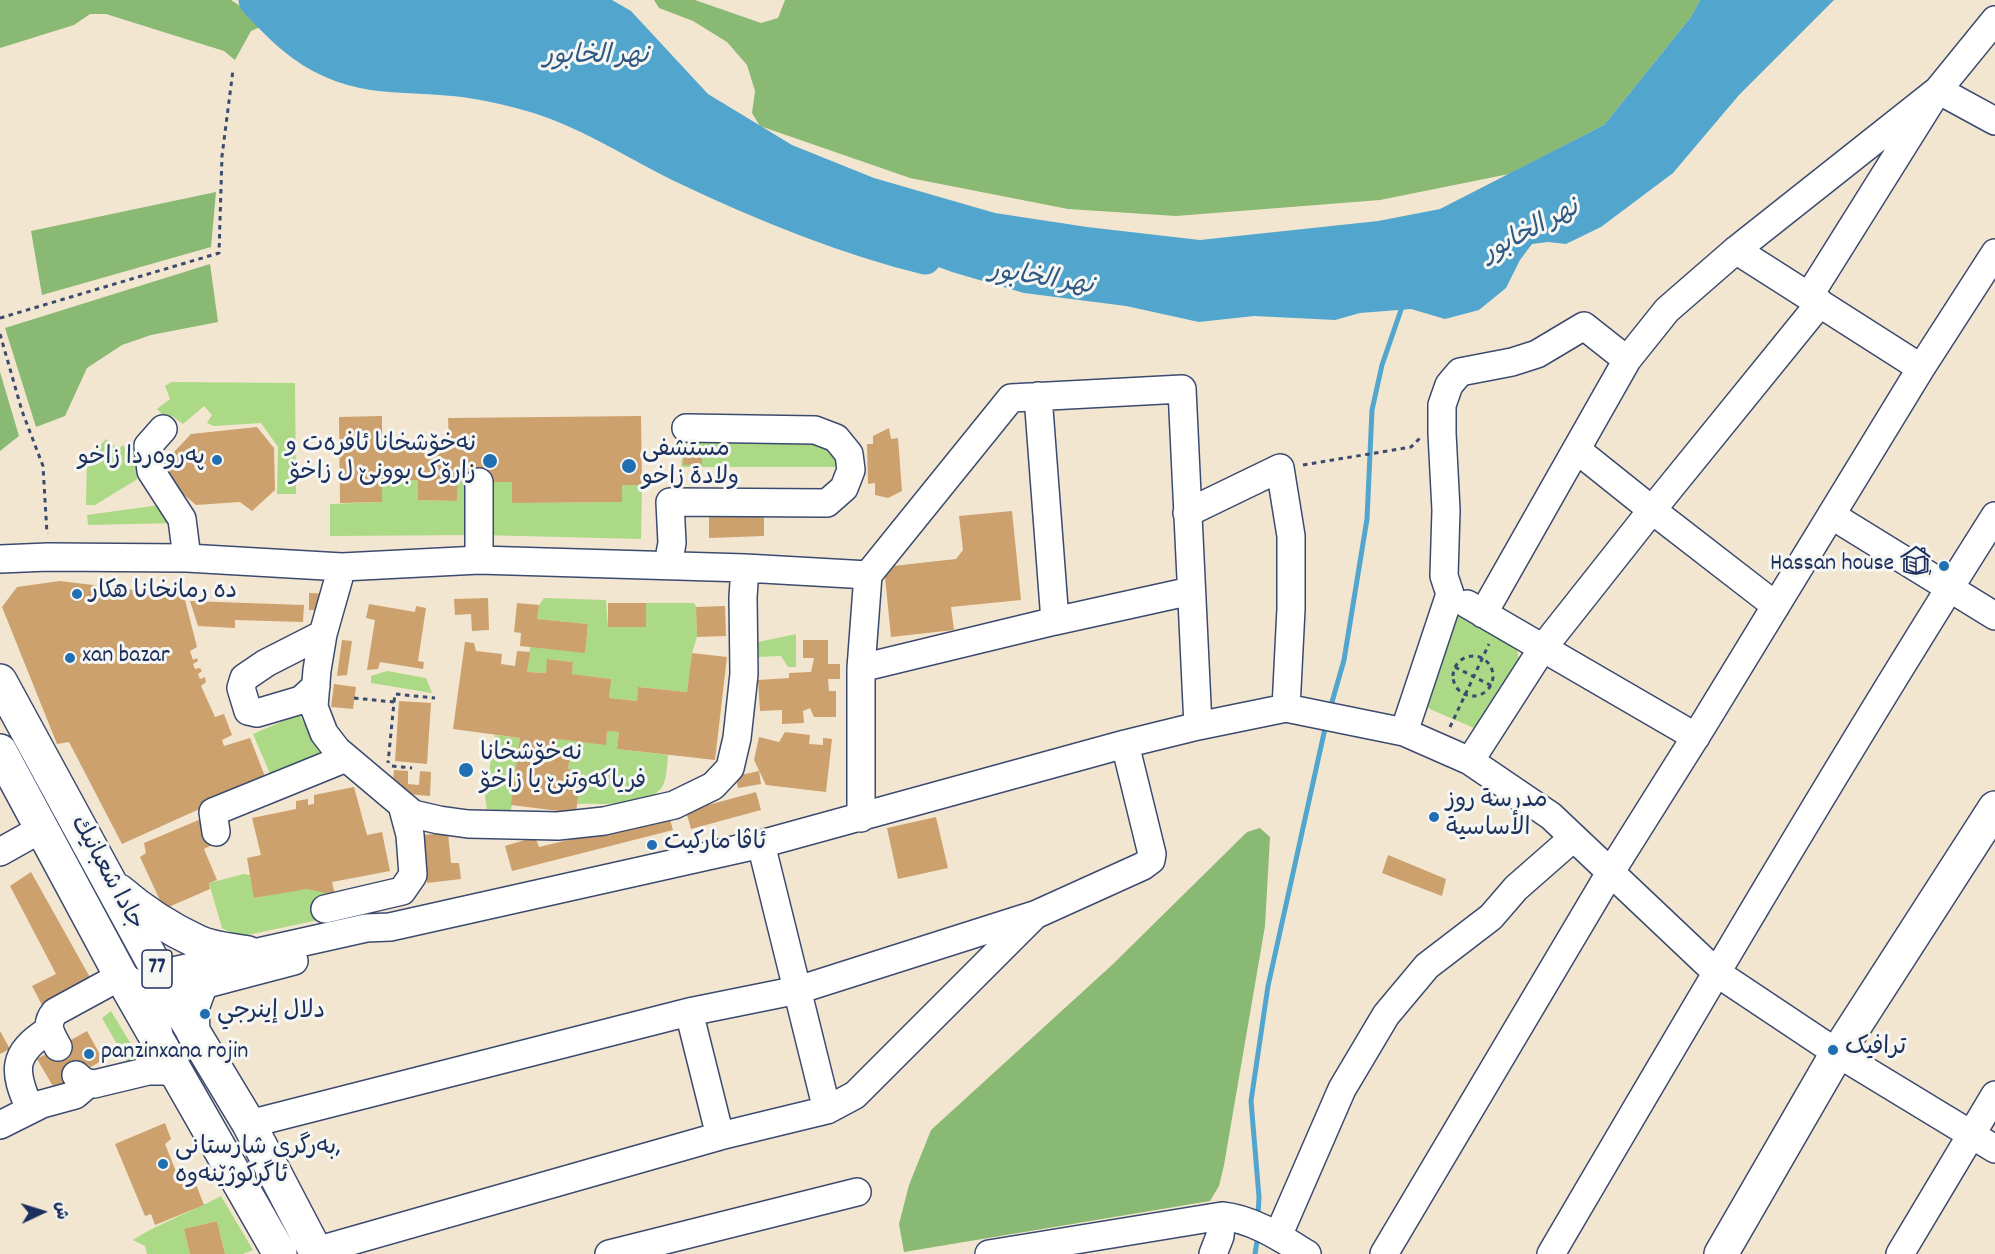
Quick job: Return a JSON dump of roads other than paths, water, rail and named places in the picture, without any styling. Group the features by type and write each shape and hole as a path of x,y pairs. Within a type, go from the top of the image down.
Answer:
{"main road":[{"name":"جادا شعبانيك","path":"0,681 109,882 171,986 193,1032 249,1124 317,1253"},
{"name":"جادا شعبانيك","path":"0,751 121,976 280,1254"},
{"path":"1721,1254 1837,1053 1995,808"},
{"path":"109,882 134,903 199,943 248,953"}],"street":[{"path":"1470,761 1501,691 1542,650 1814,300 1938,90 1995,21"},
{"path":"1938,90 1995,120"},
{"path":"1491,619 1577,450 1627,360 1667,310 1736,250 1938,90"},
{"path":"1736,250 1921,368"},
{"path":"1384,1254 1610,873 1921,368 1995,253"},
{"path":"1396,730 1450,594 1444,576 1446,510 1442,433 1442,405 1449,386 1460,372 1512,362 1537,354 1584,326 1627,360"},
{"path":"861,818 861,669 868,575 1011,398 1182,389 1198,726"},
{"path":"1038,396 1055,621"},
{"path":"668,566 672,543 670,502 827,503 844,488 851,470 849,454 836,438 815,430 686,428"},
{"path":"163,429 148,446 151,471 182,519 187,558"},
{"path":"1577,450 1776,606"},
{"path":"1188,513 1280,468 1291,536 1291,609 1286,708"},
{"path":"479,482 479,560"},
{"path":"1831,515 1995,616"},
{"path":"1551,1254 1717,972 1995,516"},
{"path":"1,561 48,557 187,558 342,567 479,560 745,568 868,575"},
{"path":"342,567 323,634 316,686 314,707 324,733 346,758 413,814 439,820 513,826 578,825 674,804 713,786 730,768 737,738 744,674 745,568"},
{"path":"861,669 1055,621 1191,591"},
{"path":"1450,594 1542,650 1696,736"},
{"path":"316,686 301,700 256,713 248,711 241,688 244,678 266,663 323,634"},
{"path":"171,986 248,953 366,928 390,927 761,844 1125,744 1286,708 1396,730 1470,761 1551,816 1717,972 1837,1053 1995,1149"},
{"path":"249,1124 688,1012 798,990 1037,914 1143,866 1151,860 1152,854 1125,744"},
{"path":"216,832 213,812 346,758"},
{"path":"325,909 402,891 413,875 410,835 402,805"},
{"path":"0,852 41,829"},
{"path":"1276,1235 1342,1089 1386,1015 1427,966 1491,917 1516,888 1573,838"},
{"path":"761,844 827,1110"},
{"path":"317,1253 720,1137 827,1110 855,1095 1037,914"},
{"path":"30,1109 20,1087 18,1076 22,1054 29,1045 54,1038 49,1023 55,1012 121,976 171,986 369,941 381,936 390,927"},
{"path":"0,1125 30,1109 80,1093 82,1079 148,1071 168,1057 171,986"},
{"path":"688,1012 720,1137"},
{"path":"1900,1254 1995,1095"},
{"path":"609,1254 857,1192"},
{"path":"1213,1254 1228,1216"},
{"path":"989,1254 1228,1216 1276,1235 1306,1254"}],"water":[{"name":"نهر الخابور","path":"266,0 612,0 631,11 708,94 792,145 874,178 995,213 1087,227 1200,240 1378,221 1440,209 1604,125 1691,17 1700,0 1834,0 1739,95 1673,173 1601,227 1566,244 1548,242 1532,244 1520,260 1506,288 1479,310 1445,319 1411,309 1360,313 1335,320 1254,316 1199,322 1126,306 1024,293 952,272 830,227 728,176 603,121 505,88 348,66 301,32"}],"waterway":[{"name":"نهر الخابور","path":"255,0 300,43 332,62 374,74 471,82 541,98 577,112 679,165 769,206 862,240 925,258"},
{"path":"1330,709 1344,660 1367,519 1372,410 1382,365 1403,304"},
{"path":"1258,1217 1259,1197 1251,1101 1268,986 1326,724"},
{"path":"1255,1254 1258,1235"}],"place":[{"name":"په‌روه‌ردا زاخو","path":"217,460"},
{"name":"نەخۆشخانا ئافرەت و زارۆک بوونێ ل زاخۆ","path":"490,461"},
{"name":"مستشفى ولادة زاخو","path":"629,466"},
{"name":"Hassan house 🏠","path":"1944,566"},
{"name":"ده رمانخانا هكار","path":"77,594"},
{"name":"xan bazar","path":"70,658"},
{"name":"نه‌خۆشخانا فرياكه‌وتنێ يا زاخۆ","path":"466,770"},
{"name":"مدرسة روز الأساسية","path":"1434,817"},
{"name":"ئاڤا ماركيت","path":"652,845"},
{"name":"دلال إينرجي","path":"205,1014"},
{"name":"ترافیک","path":"1833,1050"},
{"name":"panzinxana rojin","path":"89,1054"},
{"name":"بەرگری شارستانی, ئاگرکوژێنەوە","path":"163,1164"}]}
